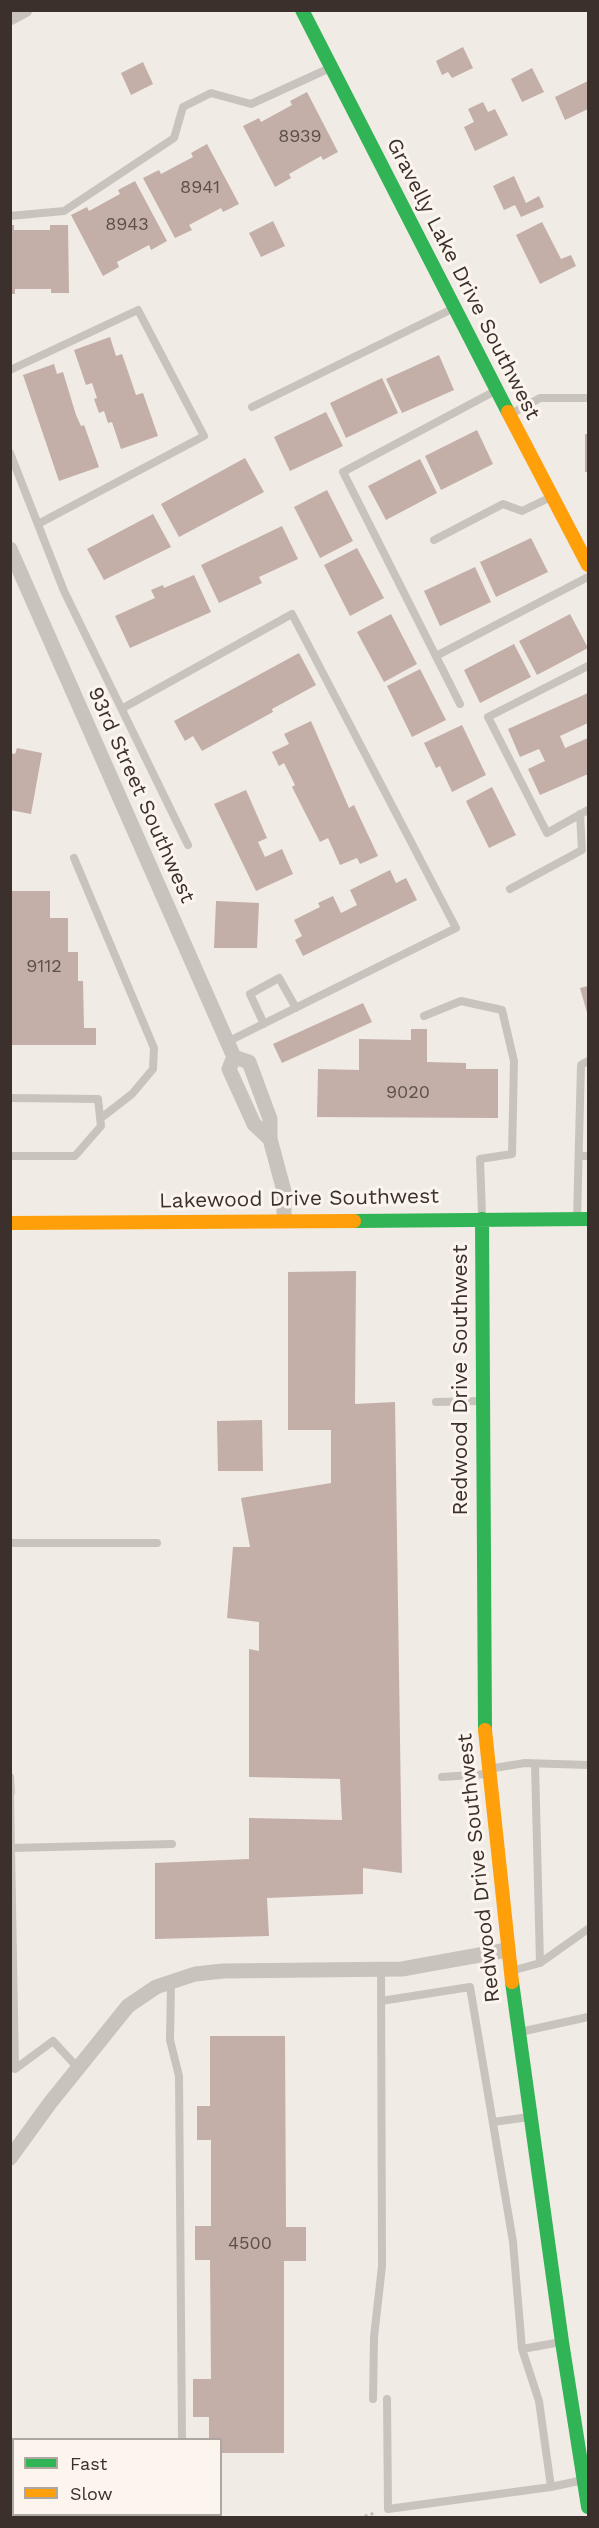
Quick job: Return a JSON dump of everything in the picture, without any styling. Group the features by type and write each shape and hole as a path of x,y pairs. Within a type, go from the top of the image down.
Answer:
{"street":[{"path":"10,18 25,10"},
{"name":"Gravelly Lake Drive Southwest","path":"304,11 453,308 588,565"},
{"name":"93rd Street Southwest","path":"10,549 230,1049 249,1062 270,1119 270,1139 284,1191 284,1220"},
{"name":"Redwood Drive Southwest","path":"482,1219 483,1668 488,1771 507,1950 562,2342 588,2507"},
{"name":"Lakewood Drive Southwest","path":"10,1223 583,1219"},
{"path":"10,2158 128,2006 156,1987 195,1974 223,1971 402,1969 507,1950"}],"lane":[{"path":"10,216 64,211 174,138 183,106 211,93 251,104 331,67"},
{"path":"252,407 453,308"},
{"path":"10,370 138,310 204,436 38,524"},
{"path":"460,704 343,472 497,390"},
{"path":"509,415 540,398 588,398"},
{"path":"10,453 64,591 188,845"},
{"path":"434,540 503,504 522,512 552,496"},
{"path":"436,656 588,577"},
{"path":"123,708 292,614 456,928 264,1024 230,1049"},
{"path":"588,666 488,717 547,833 588,810"},
{"path":"510,889 582,850 580,814"},
{"path":"74,858 154,1048 153,1069 132,1094 100,1119"},
{"path":"264,1024 250,994 279,978 296,1008"},
{"path":"424,1016 461,1001 502,1010 514,1061 512,1154 480,1159 482,1219"},
{"path":"583,1219 579,1156 581,1065 588,1061"},
{"path":"10,1098 98,1099 102,1126 75,1156 10,1156"},
{"path":"579,1156 588,1156"},
{"path":"436,1402 482,1401"},
{"path":"10,1543 157,1543"},
{"path":"535,1764 540,1963"},
{"path":"442,1777 535,1764 588,1765"},
{"path":"10,1777 15,2069 53,2041 78,2068"},
{"path":"12,1848 172,1844"},
{"path":"510,1971 540,1963 588,1929"},
{"path":"373,2398 374,2337 382,2266 381,1969"},
{"path":"171,1982 170,2040 179,2076 182,2438"},
{"path":"381,2001 470,1987 513,2242 522,2349 539,2401 551,2487"},
{"path":"519,2032 588,2016"},
{"path":"493,2122 531,2117"},
{"path":"522,2349 562,2342"},
{"path":"387,2399 388,2509 551,2487 584,2480"}],"building":[{"path":"463,47 473,68 452,78 448,72 442,75 436,61"},
{"path":"143,62 153,84 131,95 121,73"},
{"path":"532,68 544,92 522,102 511,79"},
{"path":"588,81 588,109 565,120 555,97"},
{"path":"307,92 338,152 323,160 321,156 289,174 291,178 275,187 243,126 259,118 261,122 292,105 290,101"},
{"path":"483,102 488,112 495,109 508,135 475,151 464,127 474,122 468,109"},
{"path":"207,144 239,204 223,212 221,208 189,225 192,230 175,238 143,178 159,170 161,174 193,157 191,153"},
{"path":"514,176 526,203 539,196 544,207 521,217 515,205 504,210 493,186"},
{"path":"135,181 167,241 151,250 149,245 117,262 119,267 103,276 71,215 87,207 89,211 120,194 118,190"},
{"path":"273,221 285,246 261,257 249,233"},
{"path":"542,222 561,259 571,255 576,266 540,284 516,235"},
{"path":"10,225 14,225 14,230 50,230 50,225 68,225 69,293 51,293 51,289 15,289 15,294 10,294"},
{"path":"110,337 116,356 122,354 136,395 143,393 158,436 121,449 112,422 108,423 104,411 99,413 92,383 86,385 74,350"},
{"path":"439,355 454,390 402,413 386,379"},
{"path":"54,364 57,374 63,372 76,415 81,426 84,425 99,467 59,481 23,375"},
{"path":"382,378 398,413 346,438 330,403"},
{"path":"326,412 343,446 290,471 274,437"},
{"path":"477,430 493,464 441,490 425,456"},
{"path":"585,434 588,434 588,472 585,472"},
{"path":"245,458 264,492 179,537 161,504"},
{"path":"420,459 437,493 386,520 368,486"},
{"path":"327,490 353,541 320,558 294,507"},
{"path":"153,514 171,547 104,580 87,549"},
{"path":"282,526 298,559 259,577 262,583 219,603 201,565"},
{"path":"531,538 548,572 496,597 480,562"},
{"path":"357,548 384,598 350,616 324,565"},
{"path":"475,567 491,602 440,626 424,591"},
{"path":"194,575 211,612 130,648 115,616 155,598 151,590 163,585 164,588"},
{"path":"391,614 417,664 384,682 357,632"},
{"path":"570,614 588,648 537,675 519,641"},
{"path":"514,644 531,677 480,703 464,670"},
{"path":"299,653 316,685 272,709 273,712 202,751 193,736 185,741 174,721"},
{"path":"420,669 446,720 412,737 387,686"},
{"path":"588,693 588,723 560,736 565,748 588,738 588,774 540,795 528,769 545,761 539,749 520,757 508,729"},
{"path":"311,721 349,808 354,805 378,856 360,864 357,858 340,865 328,838 320,842 292,787 295,785 284,763 279,766 272,752 289,744 284,734"},
{"path":"462,725 486,775 452,792 440,766 436,768 424,743"},
{"path":"17,748 42,753 31,814 10,810 10,753 15,754"},
{"path":"492,787 516,835 489,848 466,801"},
{"path":"246,790 267,838 258,842 265,857 282,849 293,874 256,891 214,804"},
{"path":"390,870 396,883 406,878 417,900 303,956 295,940 302,936 294,920 320,907 318,903 333,896 341,913 357,905 350,890"},
{"path":"10,891 50,891 50,918 68,918 68,952 78,952 78,981 83,981 84,1028 96,1028 96,1045 10,1045"},
{"path":"216,901 259,903 257,948 214,948"},
{"path":"588,986 588,1016 580,988"},
{"path":"363,1003 372,1022 282,1063 273,1044"},
{"path":"411,1029 427,1029 427,1062 466,1063 466,1069 498,1069 498,1118 317,1117 318,1069 359,1070 359,1039 411,1040"},
{"path":"356,1271 355,1404 395,1402 402,1873 363,1868 363,1894 267,1898 269,1936 155,1939 155,1863 249,1859 249,1818 342,1820 340,1779 249,1777 249,1649 259,1651 259,1622 227,1618 233,1547 250,1547 241,1498 331,1483 331,1430 288,1430 288,1272"},
{"path":"262,1420 263,1471 218,1471 217,1421"},
{"path":"210,2036 285,2036 286,2227 306,2227 306,2261 284,2261 284,2453 222,2453 222,2438 209,2438 209,2417 193,2417 193,2379 211,2379 210,2260 195,2260 195,2226 211,2226 211,2140 197,2140 197,2106 210,2106"}],"traffic: fast":[{"path":"302,10 508,412"},
{"path":"482,1219 485,1730"},
{"path":"354,1221 588,1219"},
{"path":"512,1982 562,2342 588,2507"}],"traffic: slow":[{"path":"508,412 588,565"},
{"path":"10,1223 354,1221"},
{"path":"485,1730 512,1982"}]}
